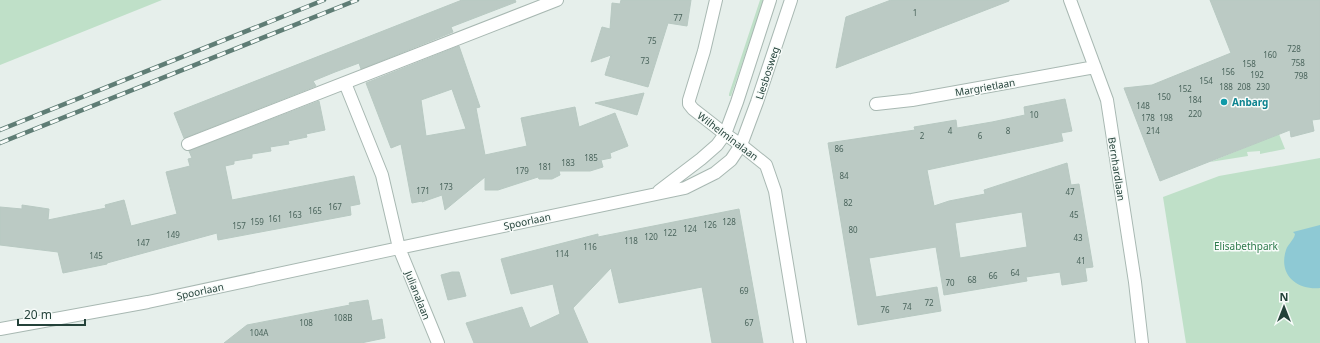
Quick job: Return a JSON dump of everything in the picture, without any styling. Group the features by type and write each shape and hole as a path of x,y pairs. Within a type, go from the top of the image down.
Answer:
{"street":[{"path":"188,144 557,0"},
{"name":"Wilhelminalaan","path":"716,0 706,44 689,104 693,109 766,165 775,191 800,343"},
{"name":"Liesbosweg","path":"725,134 770,0"},
{"name":"Liesbosweg","path":"741,145 791,0"},
{"name":"Bernhardlaan","path":"1070,0 1107,100 1135,282 1142,343"},
{"name":"Margrietlaan","path":"876,104 912,100 1095,68"},
{"path":"345,83 382,174 399,248"},
{"name":"Spoorlaan","path":"655,193 701,159 717,145 725,134"},
{"name":"Spoorlaan","path":"0,329 148,302 655,193 685,188 715,173 731,160 741,145"},
{"name":"Julianalaan","path":"399,248 438,343"}],"green space":[{"path":"0,0 162,0 0,65"},
{"path":"760,0 764,0 731,96 729,96 729,94"},
{"path":"1279,134 1285,149 1260,154 1260,151 1247,152 1248,156 1210,162"},
{"name":"Elisabethpark","path":"1320,158 1320,343 1186,343 1163,197 1219,176"}],"water":[{"path":"1320,225 1320,288 1312,288 1297,283 1291,279 1287,274 1284,259 1286,250 1295,234 1293,232"}],"building":[{"path":"462,0 515,0 516,2 451,27 453,32 361,69 359,63 335,72 313,81 316,86 184,138 174,113"},
{"path":"621,0 691,0 687,26 668,23 648,87 605,75 611,55 591,62 602,27 610,29 612,3 620,4"},
{"path":"891,0 1009,1 836,68 846,17"},
{"name":"Anbarg","path":"1210,0 1320,0 1320,119 1312,120 1314,131 1291,137 1290,130 1160,181 1124,88 1152,85 1231,53"},
{"path":"459,46 480,107 476,108 485,155 527,146 521,118 575,107 579,127 615,113 628,146 610,153 611,158 601,160 603,167 590,171 559,171 560,175 552,179 539,179 538,177 498,190 485,190 485,177 445,210 442,195 422,202 412,203 401,144 391,148 366,83","holes":["452,89 466,129 426,136 421,100"]},
{"path":"644,93 637,115 595,103"},
{"path":"1065,99 1072,131 1061,133 1063,141 927,170 934,206 949,201 985,194 984,190 1067,163 1071,185 1079,184 1093,267 1085,268 1087,281 1062,285 1060,272 1026,277 1027,281 944,295 936,247 869,258 876,297 937,287 941,311 858,325 828,143 915,130 914,127 956,120 957,128 992,122 1025,115 1024,107","holes":["1022,212 1027,247 960,258 955,223"]},
{"path":"319,101 325,130 306,134 307,137 288,141 289,144 270,147 271,151 252,154 252,158 234,161 234,164 225,166 232,200 354,176 360,204 350,206 351,215 218,240 217,233 107,264 63,273 58,252 0,245 0,207 22,209 22,205 49,209 48,220 106,208 105,205 124,200 131,226 177,214 166,172 190,166 188,159 192,158 189,151"},
{"path":"739,209 763,343 712,343 702,287 619,303 611,268 572,309 573,308 588,343 474,343 466,323 522,307 530,328 560,314 553,284 511,294 501,259 598,234 598,237"},
{"path":"459,272 466,296 448,300 441,275"},
{"path":"368,300 372,321 382,319 385,338 361,343 224,343 247,325 350,305 349,303"}],"railway":[{"path":"0,130 324,0"},
{"path":"0,143 357,0"}],"place":[{"name":"Anbarg","path":"1224,102"}]}
